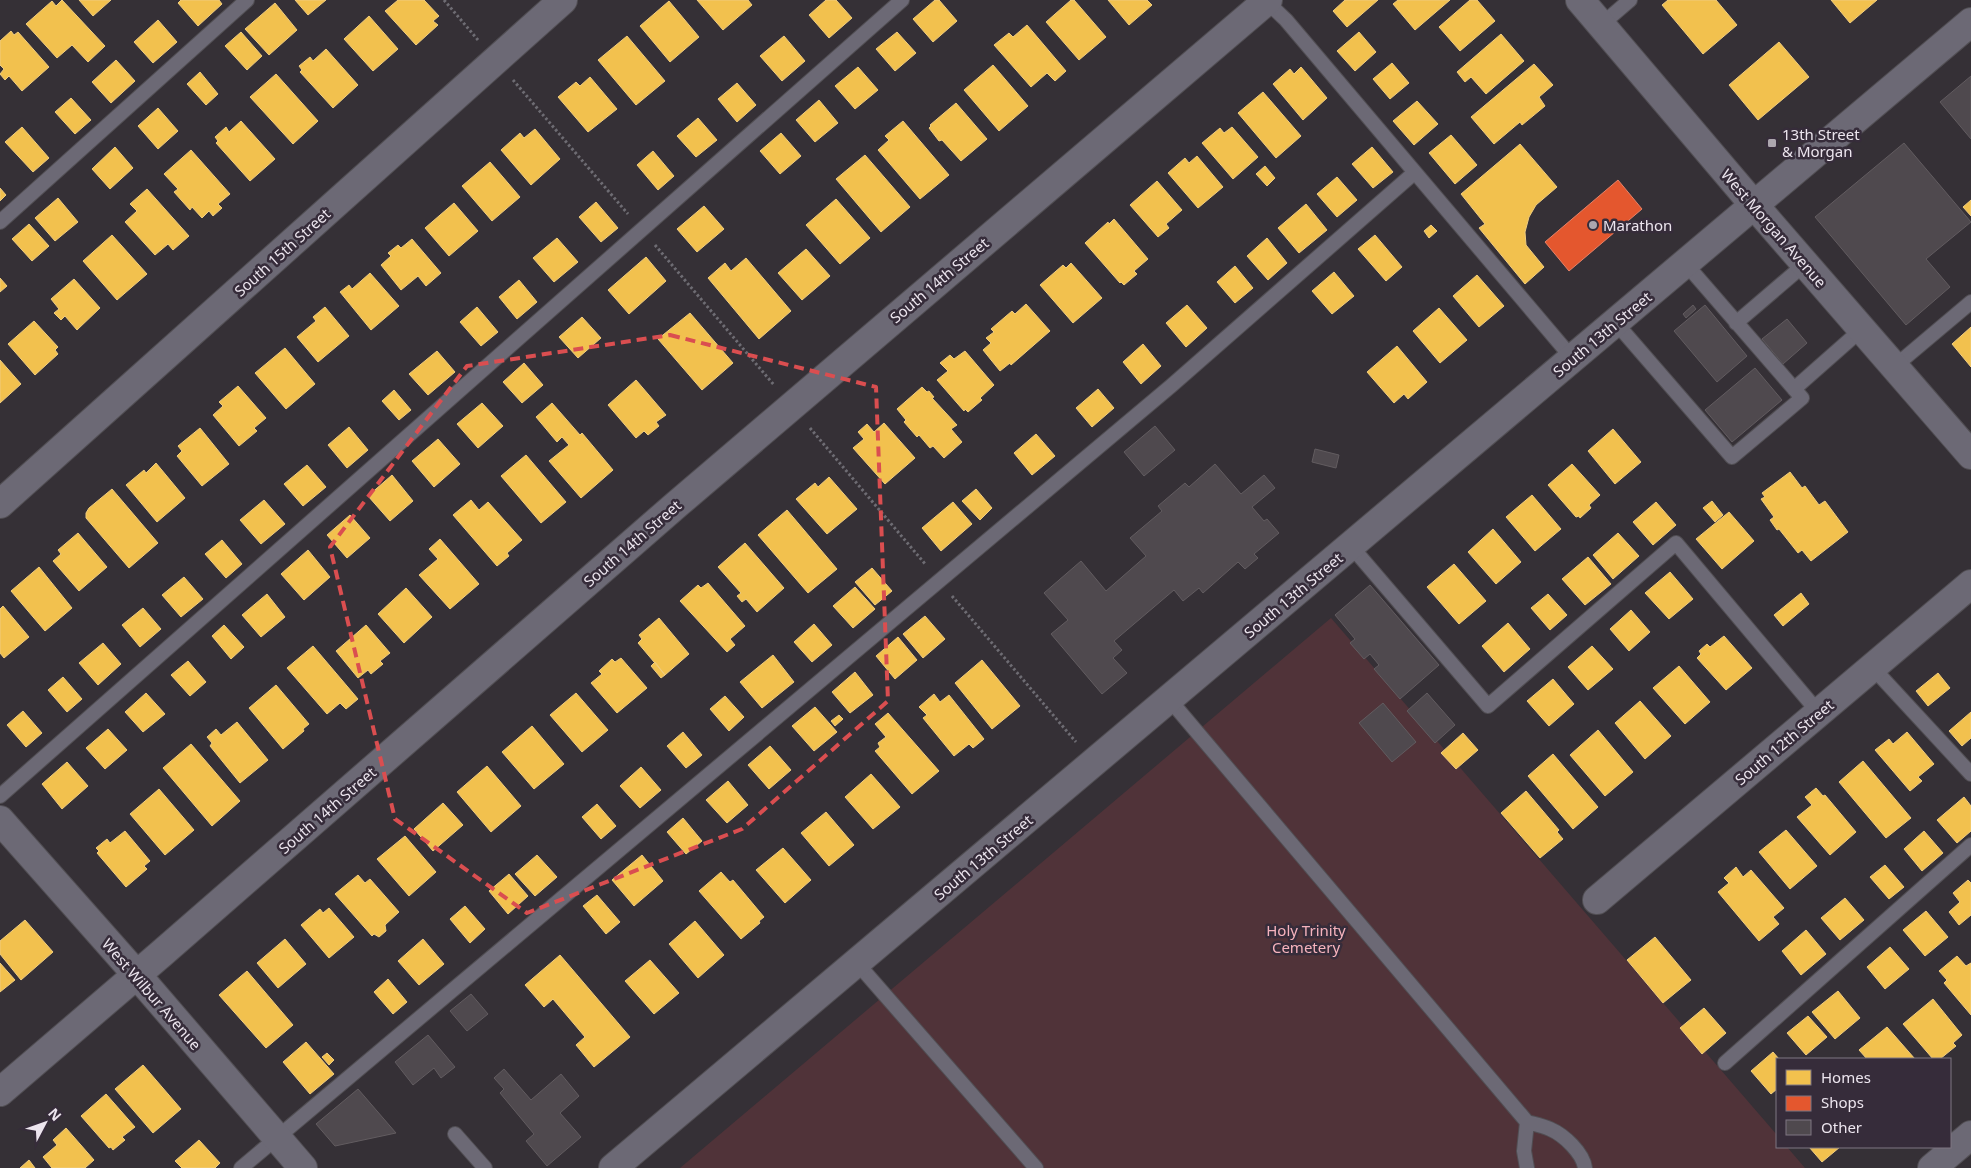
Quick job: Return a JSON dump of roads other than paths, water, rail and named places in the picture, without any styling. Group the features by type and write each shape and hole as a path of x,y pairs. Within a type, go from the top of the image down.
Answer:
{"street":[{"name":"South 15th Street","path":"0,504 564,0"},
{"name":"West Morgan Avenue","path":"1580,0 1754,205 1971,455"},
{"name":"South 14th Street","path":"0,1092 137,975 668,511 1267,1"},
{"name":"South 13th Street","path":"613,1168 1971,22"},
{"name":"South 12th Street","path":"1597,900 1971,584"},
{"name":"West Wilbur Avenue","path":"0,820 137,975 303,1168"},
{"path":"1932,1168 1971,1135"}],"lane":[{"path":"0,222 247,0"},
{"path":"0,796 902,0"},
{"path":"1601,25 1630,0"},
{"path":"1267,1 1286,20 1572,359"},
{"path":"241,1168 1171,386 1414,173"},
{"path":"1616,323 1732,457 1802,398 1685,263"},
{"path":"1736,323 1805,264"},
{"path":"1894,367 1971,302"},
{"path":"1794,389 1862,330"},
{"path":"1352,546 1488,706 1676,542 1820,713"},
{"path":"1873,668 1892,691 1971,774"},
{"path":"1169,699 1527,1122 1551,1129 1568,1142 1584,1162 1585,1168"},
{"path":"1725,1063 1971,845"},
{"path":"857,963 1036,1168"},
{"path":"1527,1122 1524,1151 1527,1168"},
{"path":"455,1134 485,1168"}],"place":[{"name":"13th Street & Morgan","path":"1772,143"},
{"name":"Marathon","path":"1593,225"}],"park label":[{"name":"Holy Trinity Cemetery","path":"1306,938"}]}
